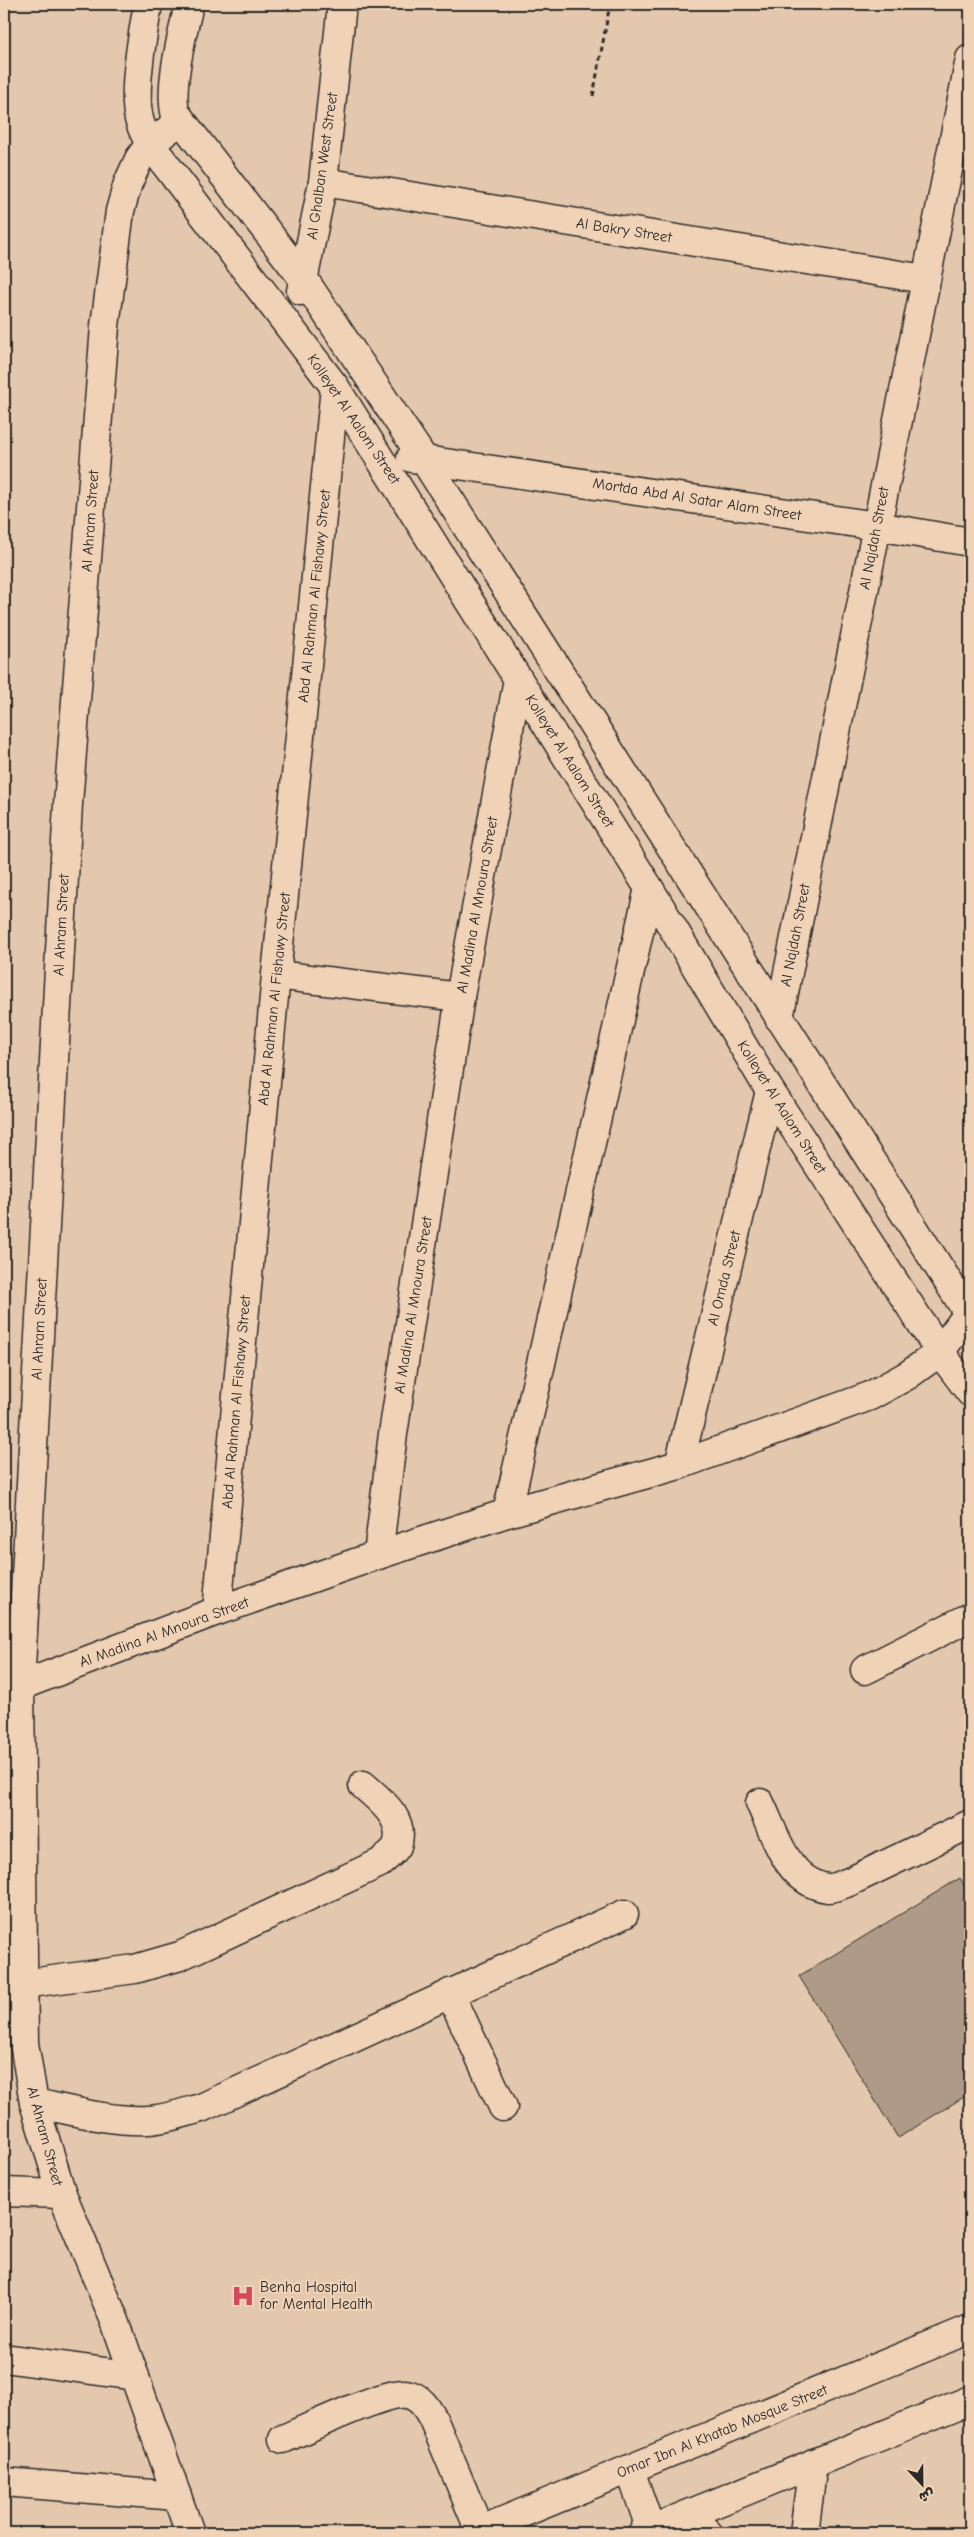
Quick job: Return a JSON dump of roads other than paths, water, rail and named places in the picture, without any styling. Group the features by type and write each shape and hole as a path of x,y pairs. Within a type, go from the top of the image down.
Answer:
{"street":[{"name":"Kolleyet Al Aalom Street","path":"148,4 140,54 137,107 139,120 150,144 335,387 649,888 770,1091 940,1352 970,1392"},
{"path":"189,4 173,102 180,121 305,281 424,458 779,1018 970,1314 940,1352 908,1376 870,1396 679,1465 507,1513 378,1555"},
{"name":"Al Ghalban West Street","path":"290,326 305,281 323,182 342,4"},
{"name":"Al Najdah Street","path":"779,1018 970,58"},
{"name":"Al Ahram Street","path":"180,121 150,144 132,172 124,194 105,326 68,804 20,1686 12,1875 22,1984 14,2042 62,2194 112,2312 190,2533"},
{"name":"Al Bakry Street","path":"323,182 925,279"},
{"name":"Abd Al Rahman Al Fishawy Street","path":"217,1611 276,975 335,387"},
{"name":"Mortda Abd Al Satar Alam Street","path":"380,457 424,458 877,526 970,542"},
{"name":"Al Madina Al Mnoura Street","path":"20,1686 217,1611 378,1555 393,1434 460,997 518,680"},
{"path":"507,1513 649,888"},
{"path":"276,975 460,997"},
{"name":"Al Omda Street","path":"679,1465 770,1091"},
{"path":"865,1670 970,1617"},
{"path":"22,1984 158,1964 180,1956 380,1863 396,1848 400,1826 388,1807 363,1785"},
{"path":"760,1802 792,1867 807,1882 828,1888 849,1882 970,1824"},
{"path":"34,2103 121,2119 148,2120 175,2116 201,2108 624,1914"},
{"path":"450,1994 503,2107"},
{"path":"4,2192 62,2194"},
{"name":"Omar Ibn Al Khatab Mosque Street","path":"477,2532 970,2329"},
{"path":"4,2358 135,2376"},
{"path":"283,2439 388,2396 407,2394 424,2403 433,2419 477,2532"},
{"path":"630,2470 646,2531 970,2400"},
{"path":"804,2533 813,2464"},
{"path":"4,2482 177,2496"},
{"path":"688,2515 708,2533"}],"place":[{"name":"Benha Hospital for Mental Health","path":"243,2296"}]}
